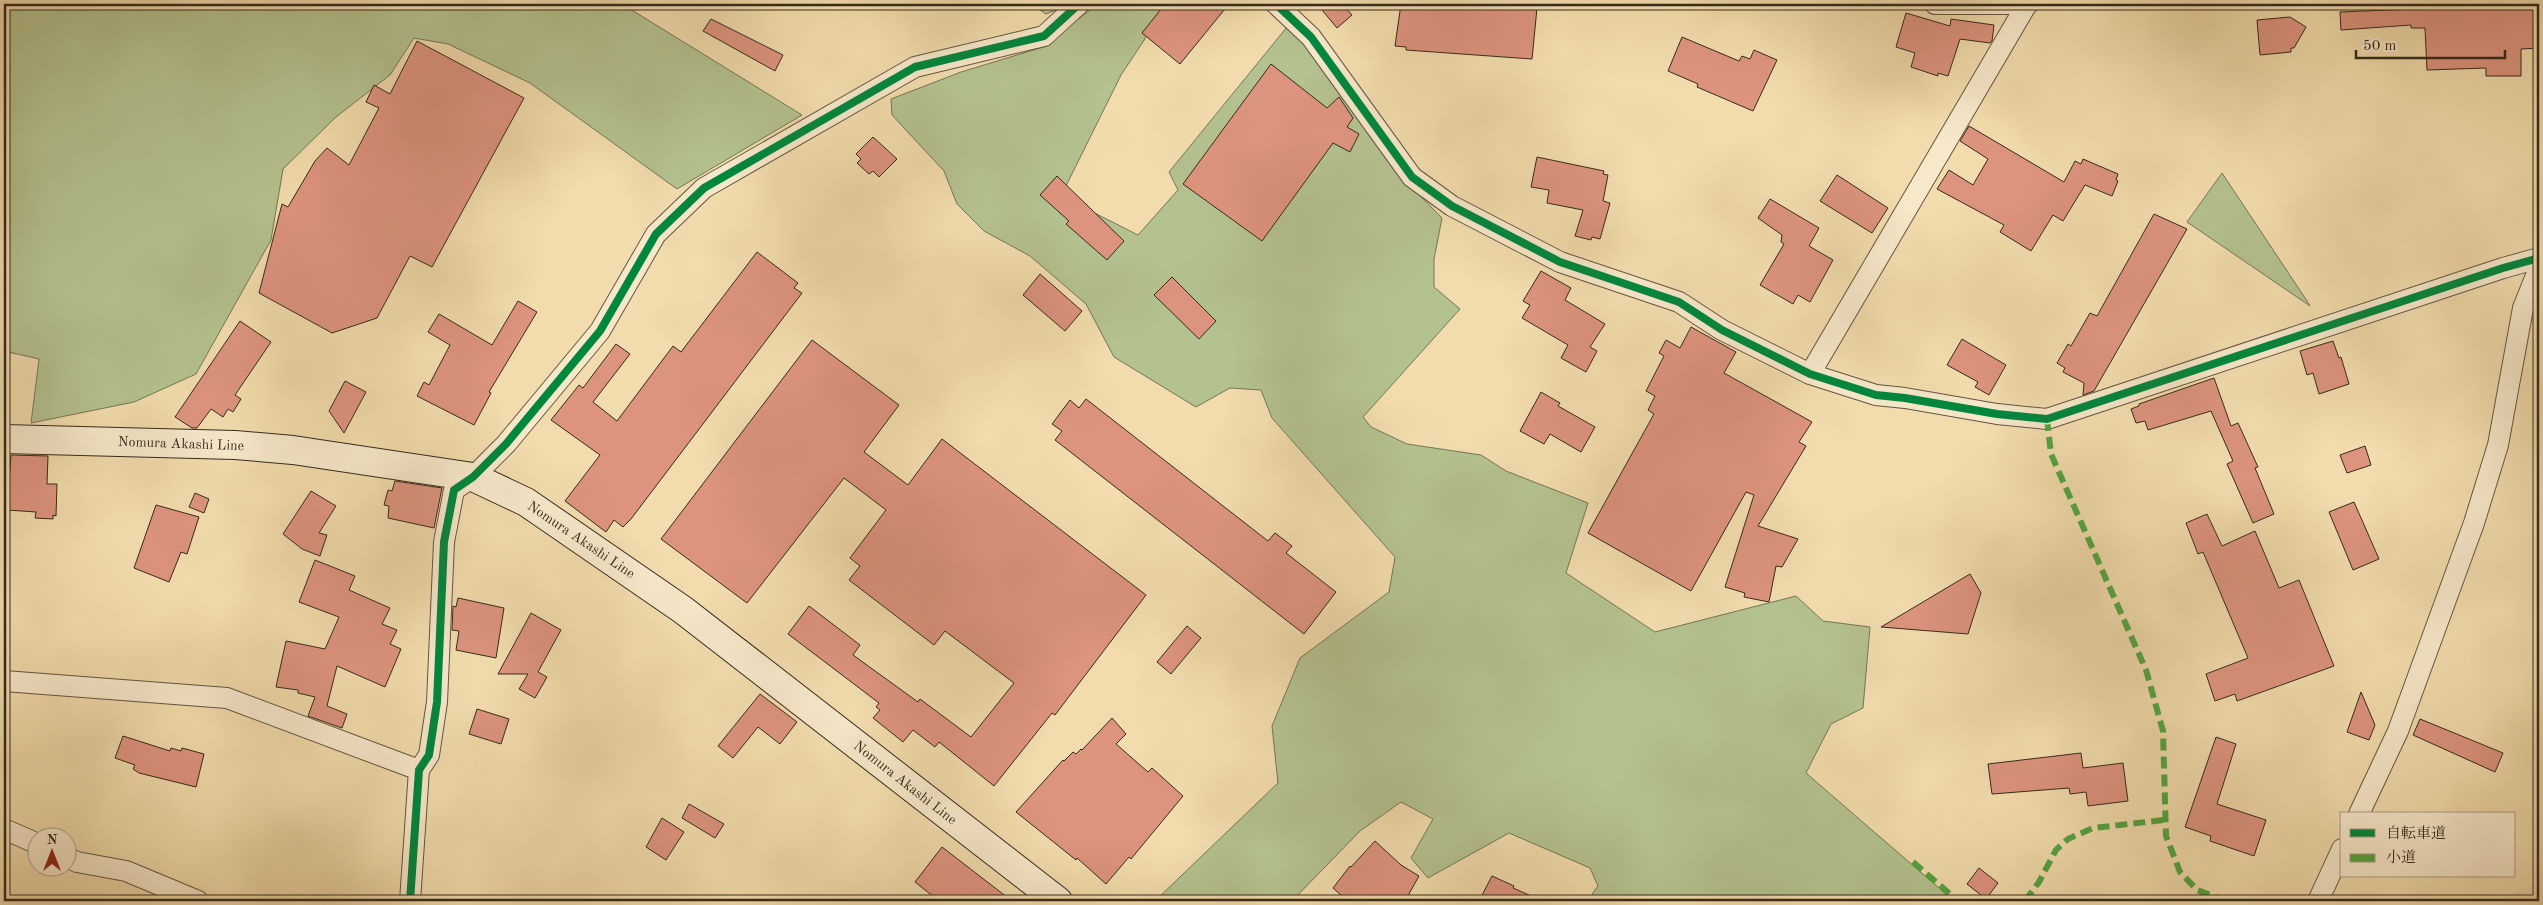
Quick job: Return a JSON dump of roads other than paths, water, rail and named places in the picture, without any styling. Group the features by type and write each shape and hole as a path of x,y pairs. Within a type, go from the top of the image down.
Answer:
{"main road":[{"name":"Nomura Akashi Line","path":"4,440 235,445 293,450 474,477 526,502 682,610 1058,901"}],"street":[{"path":"410,901 419,770 429,756 437,702 444,542 454,490 474,477 506,444 600,331 656,234 704,188 915,67 1044,36 1079,4"},
{"path":"1276,4 1311,37 1412,177 1452,206 1560,262 1678,302 1722,330 1810,374 1876,395 1905,398 1997,414 2047,419 2503,268 2539,258"},
{"path":"1935,4 2027,4"},
{"path":"1810,374 2027,4"},
{"path":"2360,812 2398,731 2474,523 2498,445 2523,308 2539,268"},
{"path":"4,681 227,698 419,770"},
{"path":"4,829 28,840"},
{"path":"2318,901 2340,853"},
{"path":"78,862 126,871 198,901"}]}
